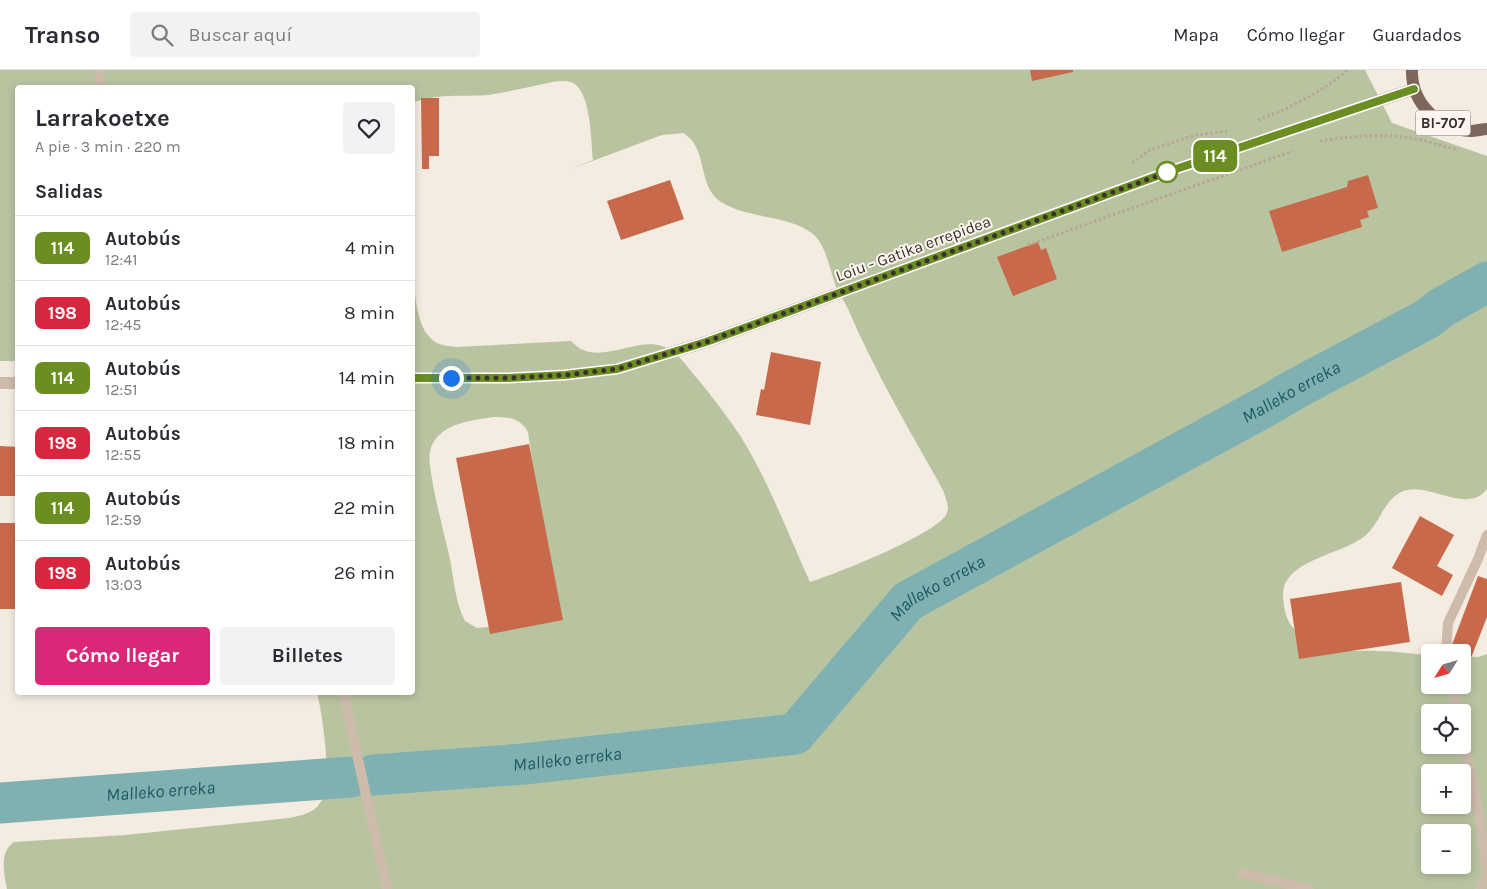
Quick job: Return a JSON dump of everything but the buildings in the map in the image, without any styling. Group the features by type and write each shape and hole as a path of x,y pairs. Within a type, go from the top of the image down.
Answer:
{"main road":[{"name":"BI-707","path":"1412,70 1414,89 1423,106 1436,119 1453,128 1472,131 1487,128"}],"street":[{"name":"Loiu - Gatika errepidea","path":"415,378 517,378 617,369 706,342 1176,169 1414,89"},
{"path":"0,383 15,383"}],"lane":[{"path":"99,70 101,85"},
{"path":"1447,644 1448,623 1487,535"},
{"path":"344,695 387,889"},
{"path":"1467,754 1477,801 1487,875 1479,889"},
{"path":"1242,873 1309,889"}],"path":[{"path":"1256,121 1320,91 1348,70"},
{"path":"1132,163 1150,150 1196,135 1230,131"},
{"path":"1312,144 1350,136 1379,135 1416,139 1445,148 1464,150"},
{"path":"1026,246 1295,150"}],"green space":[{"path":"0,70 1365,70 1392,123 1487,156 1487,489 1479,496 1469,499 1422,490 1411,489 1401,492 1389,502 1373,528 1362,538 1309,562 1291,575 1283,589 1284,606 1290,624 1302,635 1340,650 1390,651 1421,654 1421,694 1471,694 1471,657 1487,654 1487,889 7,889 4,862 6,851 14,842 125,835 289,818 311,811 317,807 324,796 327,779 325,741 317,695 415,695 415,295 419,317 427,335 445,346 571,341 581,349 592,352 603,353 651,344 667,348 676,354 719,406 751,454 810,582 907,542 940,521 947,513 948,507 943,490 881,378 847,306 838,292 825,252 818,239 802,227 739,210 717,199 707,183 696,146 683,133 662,135 571,169 593,160 590,121 585,101 582,92 577,86 567,81 552,82 488,95 450,96 415,102 415,85 15,85 15,361 0,361","holes":["499,417 518,421 528,432 546,560 489,627 477,628 465,621 459,606 429,457 433,443 444,431 468,421"]}],"waterway":[{"name":"Malleko erreka","path":"373,775 524,764 795,734 908,601 1427,319 1441,308 1487,282"},
{"name":"Malleko erreka","path":"0,803 351,777"}],"bus line":[{"name":"114","path":"415,378 508,378 565,375 617,369 706,342 1176,169 1414,89"}],"route":[{"path":"451,378 565,375 617,369 706,342 1176,169 1167,172"}]}
